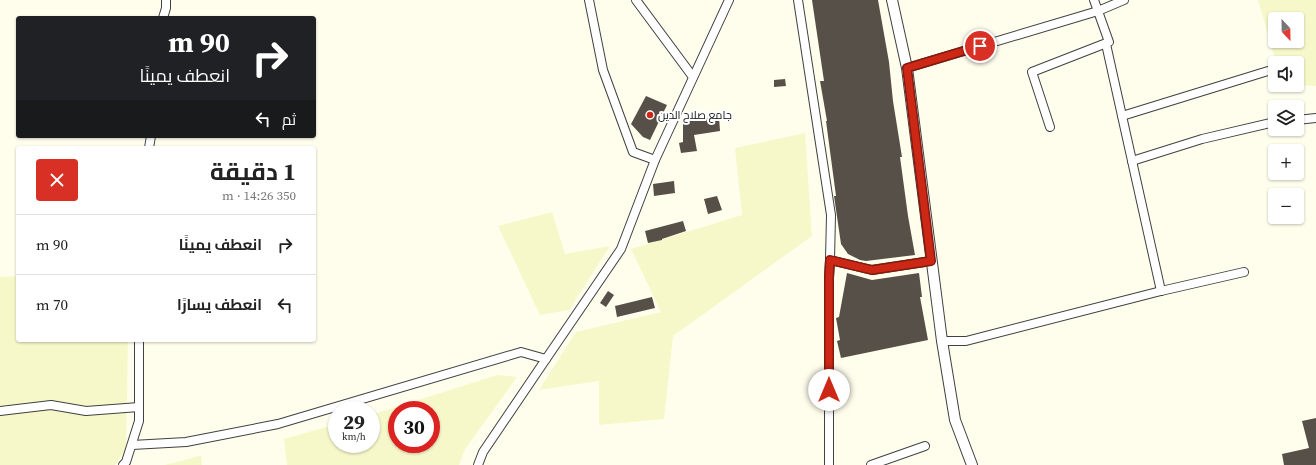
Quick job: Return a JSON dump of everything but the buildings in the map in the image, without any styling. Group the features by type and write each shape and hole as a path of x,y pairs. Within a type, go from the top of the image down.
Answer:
{"street":[{"path":"164,16 166,0"},
{"path":"589,0 603,70 633,152 655,160"},
{"path":"636,0 693,77"},
{"path":"478,465 483,452 621,249 655,160 729,0"},
{"path":"798,0 831,215 829,278 829,465"},
{"path":"892,0 907,68 931,261 955,420 972,465"},
{"path":"1094,0 1109,42 1106,44 1162,291"},
{"path":"907,68 1098,11 1124,0"},
{"path":"1050,127 1032,72 1106,44"},
{"path":"1122,116 1268,71"},
{"path":"1304,119 1316,118"},
{"path":"1132,161 1202,139 1268,124"},
{"path":"830,260 872,270 931,261"},
{"path":"942,341 966,341 1162,291 1244,272"},
{"path":"123,465 126,462 140,421 139,342"},
{"path":"132,445 186,442 278,424 521,352 546,358"},
{"path":"0,411 51,405 86,411 140,407"},
{"path":"871,465 925,446"}],"green space":[{"path":"1258,0 1316,0 1316,86 1304,85 1304,56 1274,56 1272,48 1304,48 1304,12 1268,12 1268,34"},
{"path":"805,133 812,236 673,336 664,419 599,425 599,381 539,390 576,332 661,312 631,249 742,215 735,148"},
{"path":"552,212 565,254 610,246 569,310 540,315 498,226"},
{"path":"16,276 16,342 128,342 126,449 115,465 0,465 0,277"},
{"path":"497,375 517,377 465,449 459,465 287,465 284,439 328,427 328,453 380,453 380,412 388,410 388,453 440,453 440,401 415,401"},
{"path":"201,455 202,465 164,465 185,460"}],"place":[{"name":"جامع صلاح الدين","path":"650,115"}],"route":[{"path":"829,390 830,260 872,270 931,261 907,68 980,46"}]}
